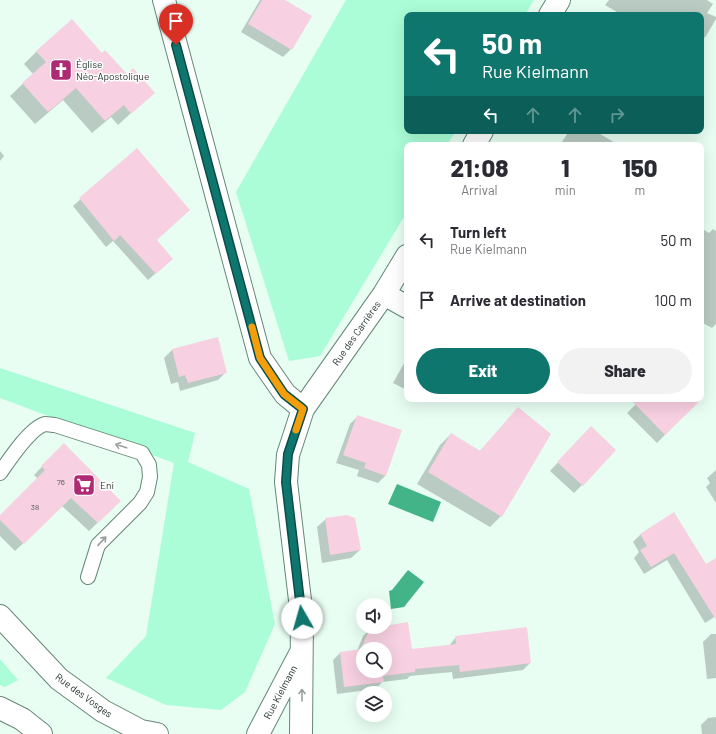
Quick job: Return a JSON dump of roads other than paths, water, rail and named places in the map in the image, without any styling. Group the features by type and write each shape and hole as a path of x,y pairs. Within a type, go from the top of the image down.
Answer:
{"street":[{"path":"164,0 260,358 284,394 303,409"},
{"path":"552,12 559,0"},
{"name":"Rue des Carrières","path":"303,409 384,294 404,261"},
{"path":"384,294 404,305"},
{"name":"Rue Kielmann","path":"301,734 302,618 286,482 288,454 303,409"},
{"name":"Rue des Vosges","path":"0,616 59,679 103,711 148,733"},
{"name":"Rue Kielmann","path":"258,734 302,651"},
{"path":"0,708 22,719 41,734"}],"lane":[{"path":"0,473 20,445 37,429 45,424 55,425 142,453 149,465 150,477 147,492 140,504 98,545 88,577"}],"place":[{"name":"Église Néo-Apostolique","path":"61,70"},
{"name":"Eni","path":"84,485"}]}
